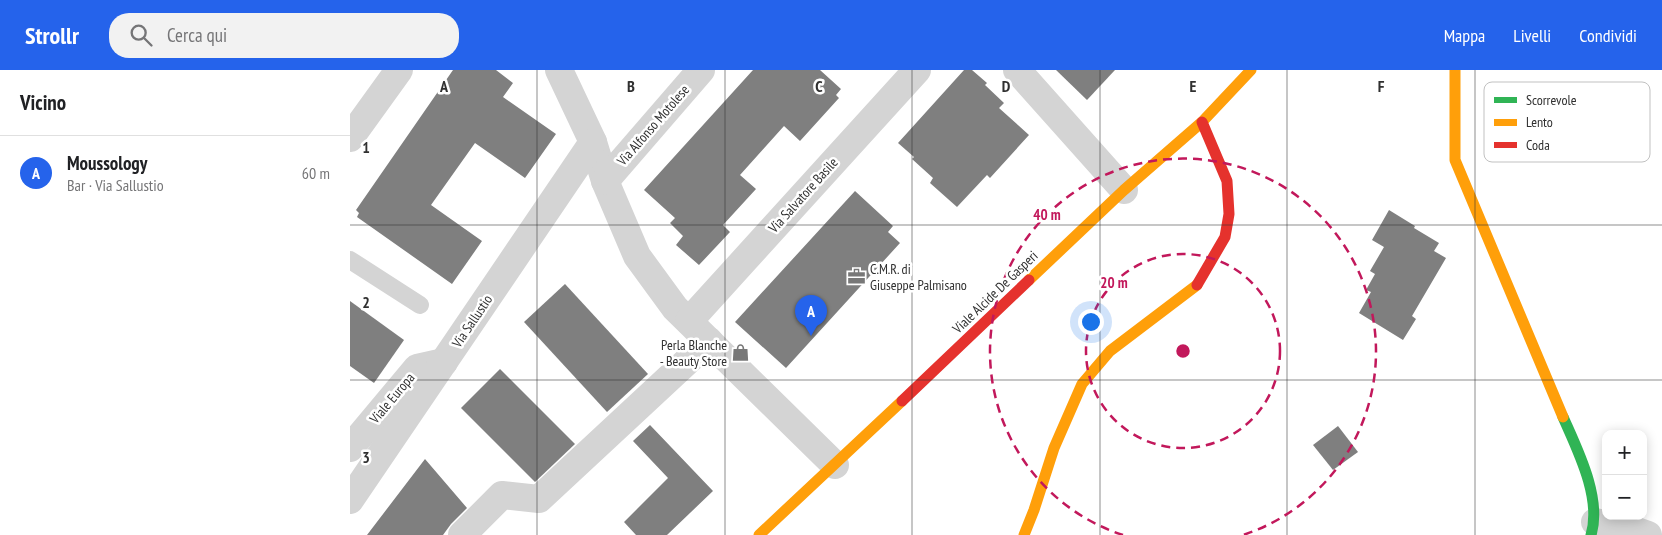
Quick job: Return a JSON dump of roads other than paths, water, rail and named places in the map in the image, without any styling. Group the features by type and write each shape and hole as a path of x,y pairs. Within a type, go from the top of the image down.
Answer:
{"main road":[{"name":"Viale Alcide De Gasperi","path":"759,535 1124,190 1202,122 1251,70"},
{"path":"1455,70 1455,160 1588,476 1593,528"},
{"path":"1024,535 1054,448 1082,384 1110,351 1196,287 1225,237 1229,214 1227,181 1202,122"}],"street":[{"path":"350,138 399,70"},
{"path":"559,70 593,142 605,181 637,256 675,308 835,465"},
{"name":"Via Alfonso Motolese","path":"605,181 701,70"},
{"name":"Via Salvatore Basile","path":"689,321 917,70"},
{"path":"1018,70 1124,190"},
{"name":"Via Sallustio","path":"350,500 593,142"},
{"path":"462,535 502,495 539,499 709,341"},
{"name":"Viale Europa","path":"350,448 417,368 444,362"},
{"path":"1593,528 1631,529 1648,535"}],"lane":[{"path":"350,260 420,305"}],"place":[{"name":"C.M.R. di Giuseppe Palmisano","path":"856,277"},
{"name":"Moussology","path":"811,336"},
{"name":"Perla Blanche - Beauty Store","path":"741,353"}]}
